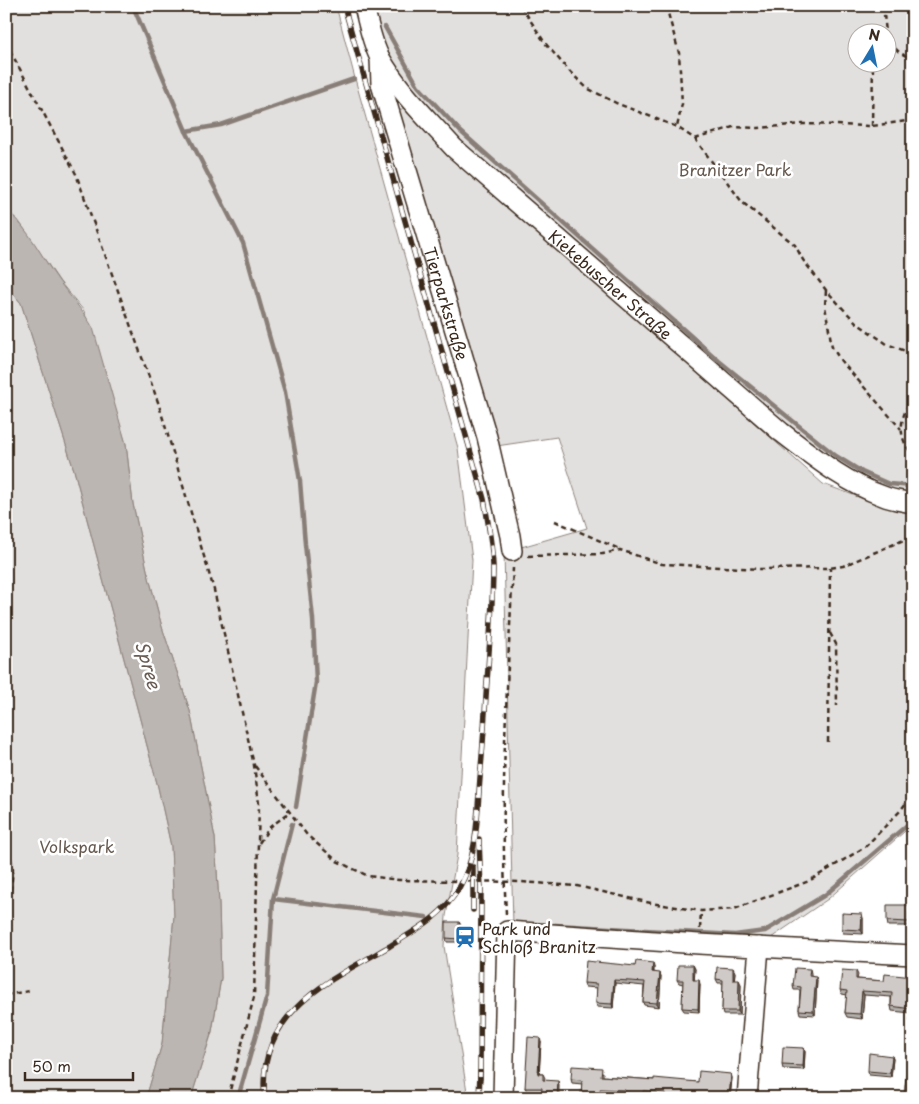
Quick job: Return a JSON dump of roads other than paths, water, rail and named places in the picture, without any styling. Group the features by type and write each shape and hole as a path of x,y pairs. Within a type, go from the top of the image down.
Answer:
{"street":[{"name":"Kiekebuscher Straße","path":"364,6 380,57 407,96 454,148 782,432 832,472 884,497 913,503"},
{"name":"Tierparkstraße","path":"380,57 381,84 487,437 512,551"},
{"path":"503,1098 507,931 913,956"},
{"path":"748,1098 759,947"}],"water":[{"name":"Spree","path":"6,210 22,225 93,328 126,444 133,504 147,570 162,627 190,711 215,838 221,978 212,1031 191,1098 146,1098 162,1044 174,916 171,846 158,787 74,470 21,303 6,285"}],"waterway":[{"path":"133,6 186,131 243,243 285,392 300,481 313,619 316,682 296,807"},
{"path":"379,6 380,10"},
{"path":"385,27 418,86 460,131 719,361 836,456 862,472 889,484 913,486"},
{"path":"186,131 221,125 354,79"},
{"path":"555,925 735,935 765,931 825,895 913,820"},
{"path":"238,1098 267,996 273,899 292,824"},
{"path":"273,899 426,917"}],"railway":[{"path":"265,1098 265,1069 272,1044 284,1022 300,1004 321,987 428,921 453,898 470,863 476,835 483,750 493,566 484,499 344,6"},
{"path":"479,839 481,889 480,1079"},
{"path":"473,867 473,910"},
{"path":"479,1098 480,1072"}],"place":[{"name":"Park und Schloß Branitz","path":"465,937"}],"park label":[{"name":"Branitzer Park","path":"735,169"},
{"name":"Volkspark","path":"77,846"}]}
